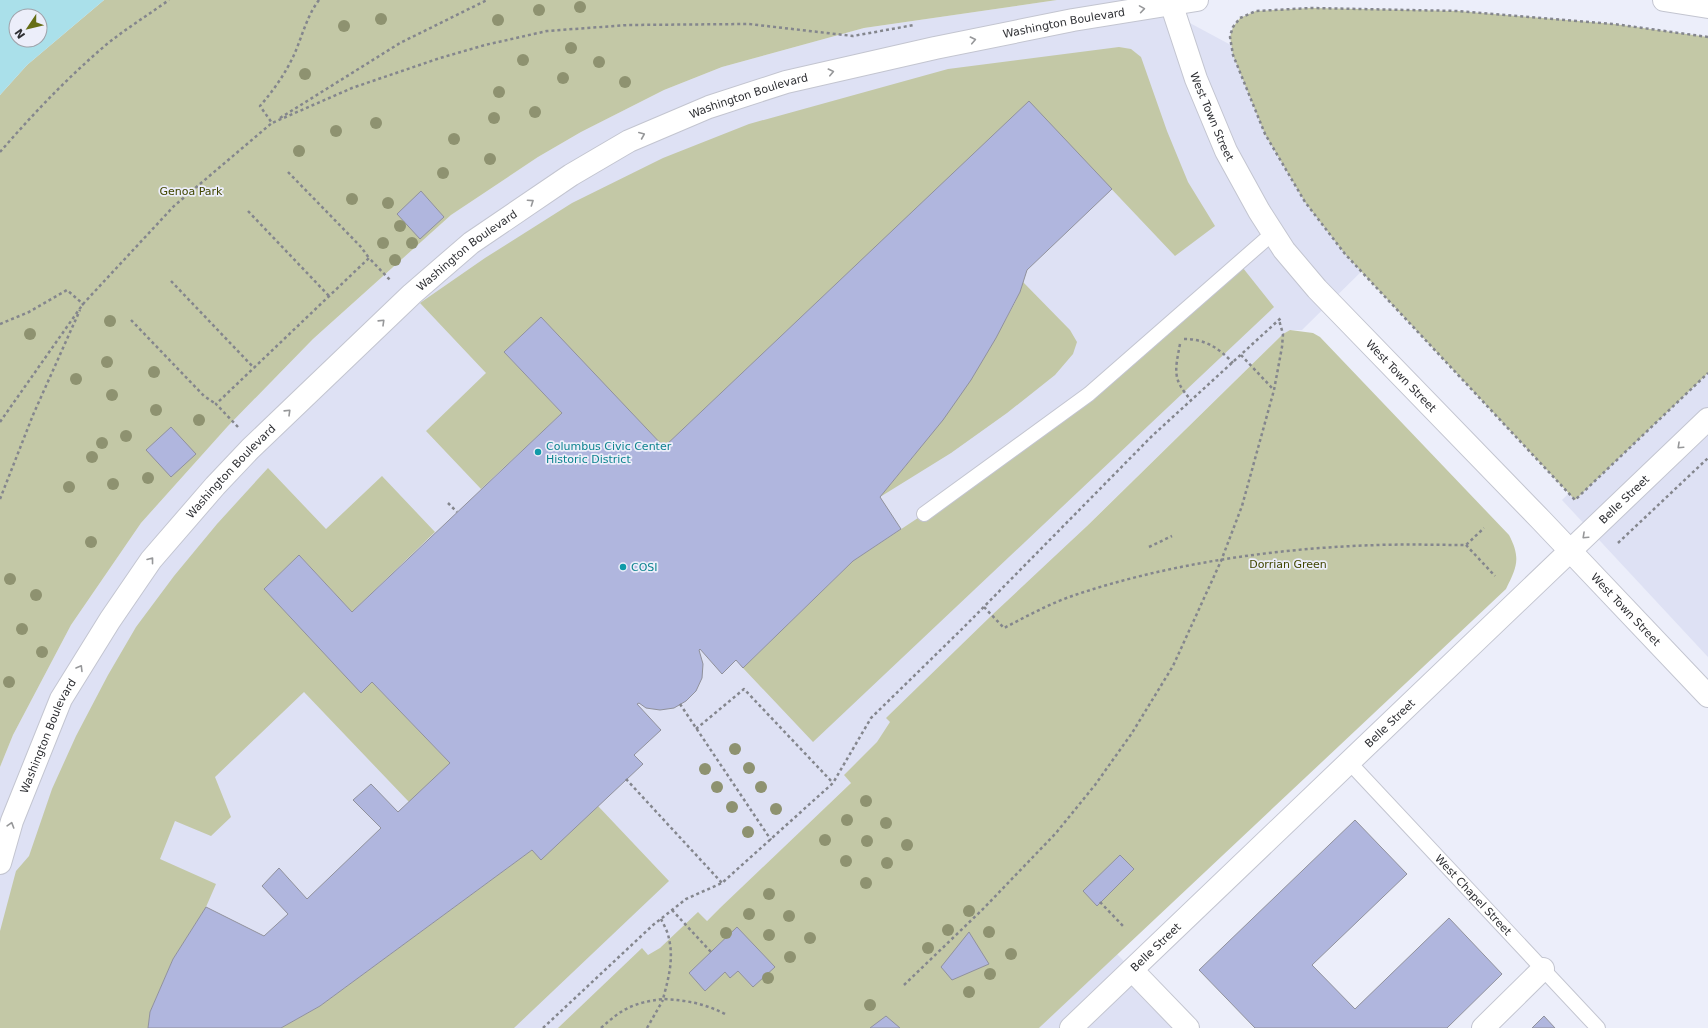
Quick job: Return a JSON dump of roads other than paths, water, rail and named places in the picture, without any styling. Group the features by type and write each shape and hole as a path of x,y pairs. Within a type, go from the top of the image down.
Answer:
{"street":[{"name":"Washington Boulevard","path":"0,863 12,821 61,699 110,620 151,560 215,486 250,449 412,294 471,243 571,175 629,141 709,106 786,82 935,48 1171,2 1197,0"},
{"path":"1664,0 1708,7"},
{"name":"West Town Street","path":"1171,2 1196,79 1226,150 1259,211 1284,250 1317,289 1570,550 1708,696"},
{"name":"Belle Street","path":"1071,1028 1708,419"},
{"path":"1482,1028 1543,969"},
{"path":"1132,970 1188,1028"}],"lane":[{"path":"924,514 1089,394 1274,234"},
{"name":"West Chapel Street","path":"1349,762 1598,1028"}],"water":[{"path":"0,0 104,0 48,47 48,8 8,8 8,48 47,48 27,65 0,95"}],"place":[{"name":"Columbus Civic Center Historic District","path":"538,452"},
{"name":"COSI","path":"623,567"}],"park label":[{"name":"Genoa Park","path":"191,191"},
{"name":"Dorrian Green","path":"1288,564"}]}
